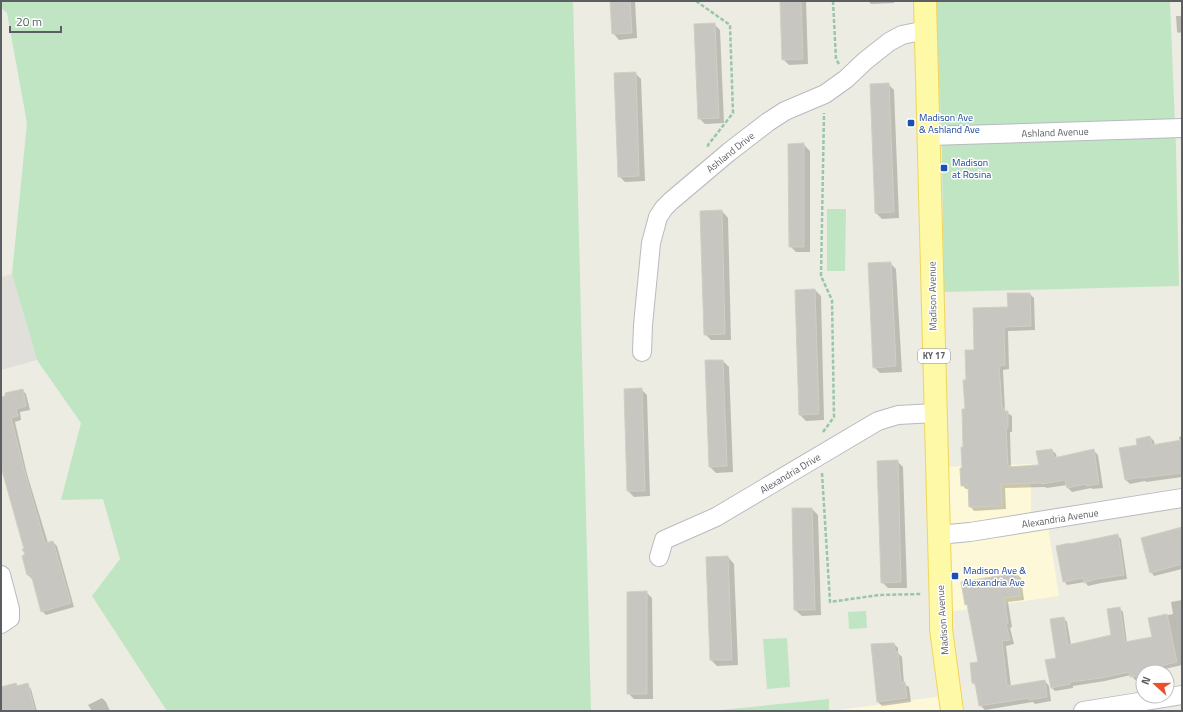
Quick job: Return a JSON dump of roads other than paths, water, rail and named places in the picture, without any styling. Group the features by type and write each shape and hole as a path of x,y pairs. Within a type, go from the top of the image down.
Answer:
{"main road":[{"name":"Madison Avenue","path":"925,1 941,628 952,711"}],"street":[{"name":"Ashland Drive","path":"642,352 643,325 651,243 658,217 664,208 729,152 768,122 785,111 824,94 846,79 865,61 889,42 902,35 926,30"},
{"name":"Ashland Avenue","path":"929,136 1182,128"},
{"name":"Alexandria Drive","path":"658,557 664,540 716,517 878,421 898,415 935,413"},
{"name":"Alexandria Avenue","path":"938,535 970,532 1182,498"},
{"path":"1,575 10,609 6,621"},
{"path":"1083,711 1182,695"}],"place":[{"name":"Madison Ave & Ashland Ave","path":"911,123"},
{"name":"Madison at Rosina","path":"944,168"},
{"name":"Madison Ave & Alexandria Ave","path":"955,576"}]}
